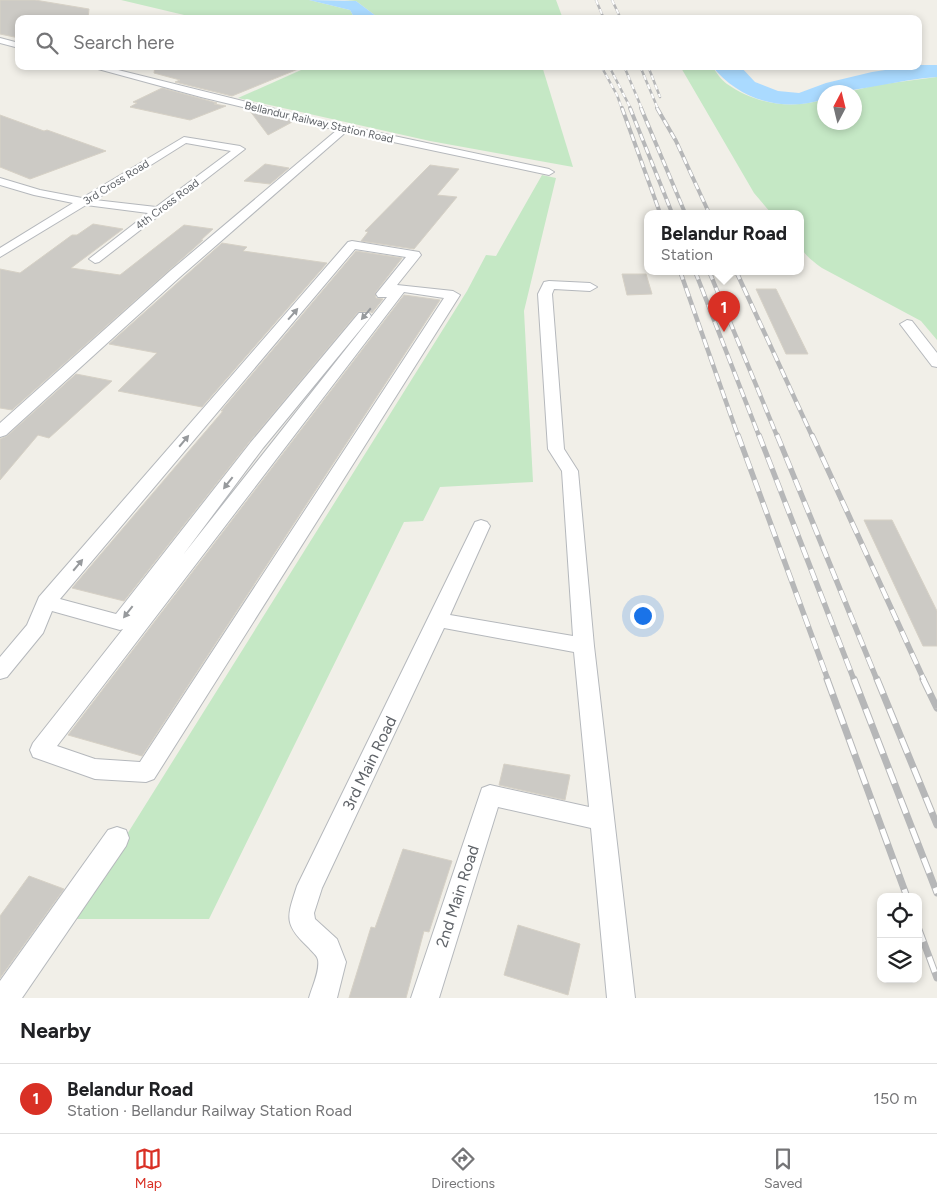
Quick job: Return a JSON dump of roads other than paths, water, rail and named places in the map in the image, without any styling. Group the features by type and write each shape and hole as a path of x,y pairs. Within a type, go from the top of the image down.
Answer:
{"street":[{"path":"0,40 15,45"},
{"name":"Bellandur Railway Station Road","path":"106,70 345,128 549,172"},
{"path":"0,432 175,274 345,128"},
{"name":"3rd Cross Road","path":"0,254 184,140 240,149"},
{"name":"4th Cross Road","path":"95,259 240,149"},
{"path":"2,183 26,191 84,202 157,211"},
{"path":"0,671 36,628 46,602 352,245 415,255 257,445 120,623 46,602"},
{"path":"590,287 549,285 545,294 556,449 570,471 584,646 621,998"},
{"path":"401,288 454,295 146,772 95,769 41,750 401,288"},
{"path":"907,324 937,363"},
{"name":"3rd Main Road","path":"323,998 332,962 328,948 304,926 300,913 310,886 481,526"},
{"path":"438,620 584,646"},
{"name":"2nd Main Road","path":"425,998 490,795 601,820"},
{"path":"5,998 117,838"}],"water":[{"path":"309,0 356,1 375,15 353,15 350,10"},
{"path":"922,65 937,65 937,77 862,88 862,85 821,85 872,72 922,70"},
{"path":"716,70 744,70 755,82 778,91 799,93 817,86 817,101 793,105 763,100 748,95 735,87"}],"railway":[{"path":"596,0 602,15"},
{"path":"612,0 619,15"},
{"path":"603,70 617,95 622,109"},
{"path":"611,70 631,109"},
{"path":"626,70 642,109"},
{"path":"642,70 658,109"},
{"path":"650,70 660,97"},
{"path":"622,108 659,210"},
{"path":"630,108 671,210"},
{"path":"641,108 684,210"},
{"path":"657,108 676,141 708,210"},
{"path":"681,275 738,436"},
{"path":"697,275 759,436"},
{"path":"711,275 777,436"},
{"path":"738,275 812,436"},
{"path":"738,435 828,680"},
{"path":"759,435 854,680"},
{"path":"777,435 877,680"},
{"path":"812,435 924,680"},
{"path":"827,679 906,893"},
{"path":"854,679 937,893"},
{"path":"877,679 937,825"},
{"path":"923,679 937,708"},
{"path":"922,938 937,978"}],"place":[{"name":"Belandur Road","path":"724,332"}]}
